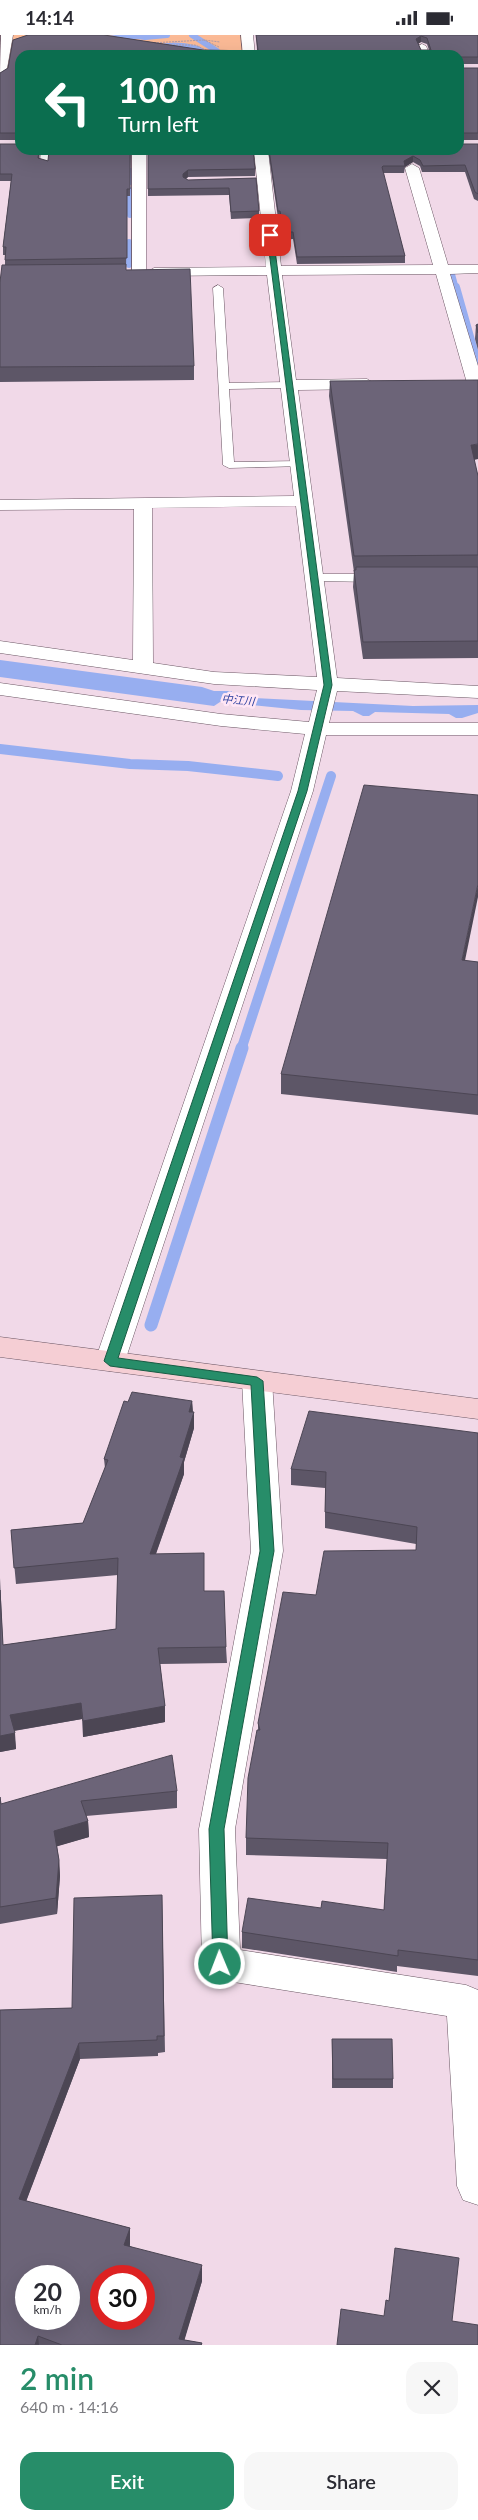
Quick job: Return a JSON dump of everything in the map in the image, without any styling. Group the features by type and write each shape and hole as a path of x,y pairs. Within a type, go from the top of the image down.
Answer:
{"street":[{"path":"3,73 7,35"},
{"path":"247,35 249,50"},
{"path":"139,155 139,272"},
{"path":"412,168 477,383 456,383"},
{"path":"110,1361 302,791 328,684 261,170"},
{"path":"121,272 478,269"},
{"path":"290,385 387,384"},
{"path":"0,505 304,501"},
{"path":"143,503 143,667"},
{"path":"0,647 214,678 478,691"},
{"path":"0,689 221,719 318,725 478,729"},
{"path":"0,1347 478,1409"},
{"path":"257,1381 267,1551 217,1829 220,1964 466,2002 478,2186"}],"lane":[{"path":"422,46 424,50"},
{"path":"44,164 45,155"},
{"path":"218,288 229,465 300,464"},
{"path":"224,386 290,385"},
{"path":"314,578 392,577"}],"path":[{"path":"146,44 204,40"},
{"path":"153,47 195,45 207,50"},
{"path":"164,49 186,49"}],"shaded area":[{"path":"12,35 246,35 248,50 15,50 15,70 7,68"}],"water":[{"name":"中江川","path":"0,660 202,687 214,691 232,691 231,695 234,697 413,706 478,705 478,713 462,718 456,718 449,714 375,712 369,716 363,716 353,711 301,710 220,702 214,706 0,677"}],"building":[{"path":"28,35 104,35 203,50 15,50 15,133 0,133 0,73 8,68 13,40"},
{"path":"256,35 478,35 478,57 464,57 464,50 431,50 427,38 421,36 416,39 421,50 258,50"},
{"path":"464,68 478,68 478,133 464,133"},
{"path":"0,144 15,144 15,155 38,155 38,158 48,161 49,155 130,155 130,189 127,189 127,258 5,260 6,247 3,247 12,174 0,174"},
{"path":"464,144 478,144 478,194 475,192 465,165 423,166 420,160 413,156 404,161 405,166 382,167 405,256 297,257 293,232 284,232 280,211 278,211 270,155 464,155"},
{"path":"148,155 254,155 255,169 188,170 183,174 183,177 188,180 256,178 259,211 231,212 229,188 148,189"},
{"path":"126,264 126,270 190,269 194,366 0,367 0,282 2,265"},
{"path":"478,380 478,444 471,445 478,476 478,555 354,556 330,381"},
{"path":"356,567 478,567 478,641 363,642 354,570 356,570"},
{"path":"364,785 478,795 478,884 462,960 478,962 478,1095 281,1074"},
{"path":"132,1392 192,1401 189,1412 194,1412 180,1457 184,1458 150,1554 204,1553 204,1591 224,1591 226,1647 158,1648 165,1706 83,1721 81,1703 10,1715 15,1733 0,1736 0,1590 3,1645 116,1629 118,1558 14,1568 11,1530 83,1523 108,1460 104,1459 124,1401 128,1402"},
{"path":"309,1411 478,1433 478,1960 398,1950 398,1956 242,1932 248,1898 321,1908 322,1901 384,1910 388,1843 246,1838 248,1778 257,1730 260,1730 258,1723 283,1592 316,1595 324,1551 416,1550 417,1527 325,1512 326,1472 291,1469"},
{"path":"172,1755 177,1791 81,1801 88,1821 54,1831 59,1860 56,1898 0,1907 0,1797 1,1804"},
{"path":"162,1895 164,2036 157,2036 157,2040 79,2043 19,2199 130,2228 124,2245 202,2265 179,2339 202,2343 201,2345 62,2345 38,2336 35,2345 0,2345 0,2010 72,2008 74,1898"},
{"path":"332,2039 392,2039 393,2079 333,2079"},
{"path":"395,2248 459,2258 452,2321 478,2325 478,2345 337,2345 341,2309 384,2316 386,2300 389,2301"}],"waterway":[{"path":"130,35 145,37 167,35"},
{"path":"192,35 215,50"},
{"path":"107,39 134,36"},
{"path":"152,50 173,46 200,50"},
{"path":"130,182 131,171"},
{"path":"130,190 130,215"},
{"path":"129,242 129,265"},
{"path":"452,274 456,289"},
{"path":"456,287 478,365"},
{"path":"0,749 130,764 188,766 278,776"},
{"path":"241,1050 331,776"},
{"path":"151,1325 242,1048"}],"route":[{"path":"220,1964 217,1829 267,1551 257,1381 110,1361 302,791 328,685 270,235"}]}
